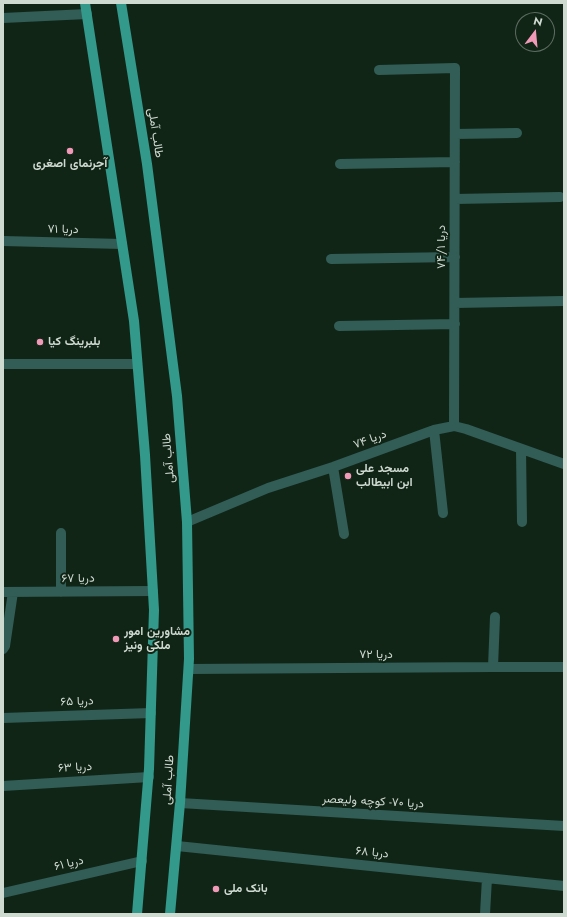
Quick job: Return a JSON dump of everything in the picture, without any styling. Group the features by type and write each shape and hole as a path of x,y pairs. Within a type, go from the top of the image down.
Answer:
{"main road":[{"name":"طالب آملی","path":"85,3 134,321 145,455 153,591 154,610 149,777 137,914"},
{"name":"طالب آملی","path":"121,3 147,164 177,396 187,522 190,659 177,846 170,914"}],"street":[{"path":"3,18 87,14"},
{"name":"دریا ۷۴/۱","path":"380,70 455,68 454,426"},
{"path":"455,134 516,133"},
{"path":"340,164 455,162"},
{"path":"455,199 560,197"},
{"name":"دریا ۷۱","path":"3,241 122,244"},
{"path":"331,259 455,256"},
{"path":"455,303 564,301"},
{"path":"339,326 455,324"},
{"path":"3,364 137,364"},
{"name":"دریا ۷۴","path":"187,522 268,488 333,467 434,430 454,426 564,464"},
{"path":"434,430 443,513"},
{"path":"521,449 522,522"},
{"path":"333,467 344,534"},
{"path":"61,533 61,592"},
{"name":"دریا ۶۷","path":"8,592 153,591"},
{"path":"3,649 5,646 8,592"},
{"path":"493,667 495,617"},
{"name":"دریا ۷۲","path":"189,669 564,667"},
{"name":"دریا ۶۵","path":"3,718 151,713"},
{"name":"دریا ۶۳","path":"3,786 149,777"},
{"name":"دریا ۷۰- کوچه ولیعصر","path":"180,803 564,826"},
{"name":"دریا ۶۸","path":"177,846 564,886"},
{"name":"دریا ۶۱","path":"3,893 142,861"},
{"path":"485,914 487,878"}],"place":[{"name":"آجرنمای اصغری","path":"70,151"},
{"name":"بلبرینگ کیا","path":"40,342"},
{"name":"مسجد علی ابن ابیطالب","path":"348,476"},
{"name":"مشاورین امور ملکی ونیز","path":"116,639"},
{"name":"بانک ملی","path":"216,889"}]}
